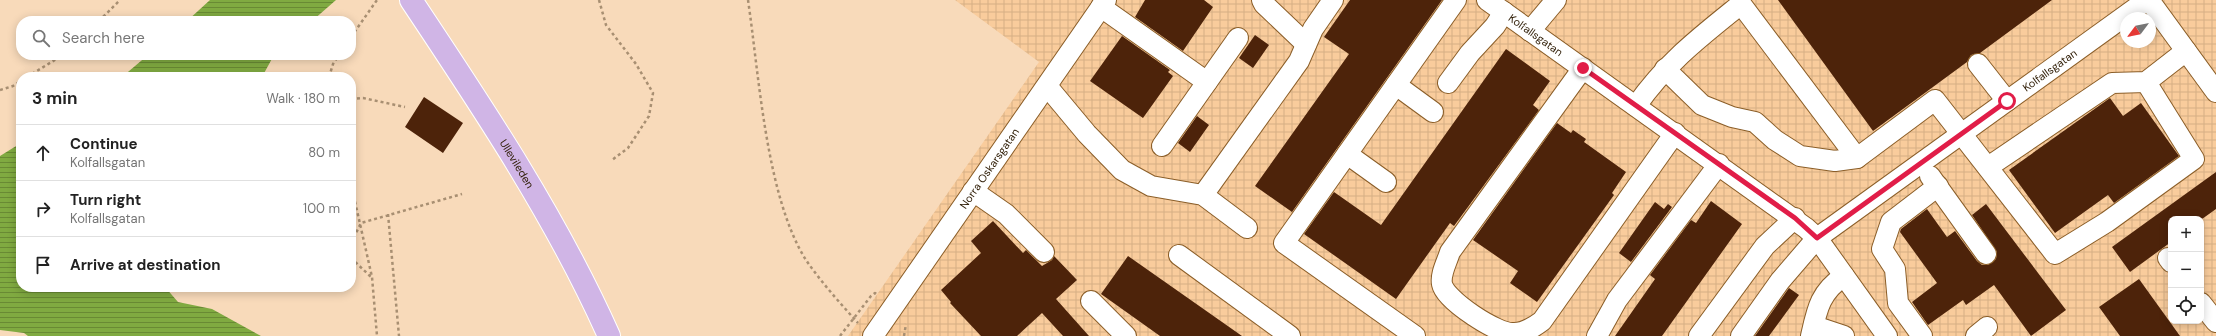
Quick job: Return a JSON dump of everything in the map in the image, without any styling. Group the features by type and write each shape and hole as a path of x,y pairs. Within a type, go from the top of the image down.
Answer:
{"main road":[{"name":"Ullevileden","path":"411,0 438,40 527,182 555,230 609,336"}],"street":[{"path":"1262,0 1306,44"},
{"path":"1203,195 1299,61 1313,29 1333,0"},
{"path":"1416,336 1284,243 1456,0"},
{"name":"Kolfallsgatan","path":"1487,0 1795,218 1817,238 1887,336"},
{"path":"1530,31 1556,0"},
{"path":"2148,0 2216,92"},
{"name":"Kolfallsgatan","path":"1817,238 2148,0"},
{"path":"1636,106 1655,80 1688,46 1741,2 1857,158"},
{"path":"1103,3 1207,82"},
{"name":"Norra Oskarsgatan","path":"866,330 973,191 1103,3"},
{"path":"1448,84 1481,38 1495,26 1504,12"},
{"path":"1162,146 1238,38"},
{"path":"1988,167 2112,83 2146,82 2186,51"},
{"path":"1978,64 2007,101"},
{"path":"1583,68 1450,252 1443,272 1442,285 1447,294 1473,315 1494,329 1513,334 1532,329 1542,321 1675,133"},
{"path":"1665,69 1702,105 1732,117 1755,122 1775,140 1800,156 1835,161 1857,158 1935,100 2055,254 2108,222 2194,159 2146,82"},
{"path":"1396,85 1433,112"},
{"path":"1047,86 1087,134 1122,170 1151,186 1203,195 1247,228"},
{"path":"1347,154 1386,182"},
{"path":"1921,163 1986,254"},
{"path":"1597,336 1617,300 1718,164"},
{"path":"1922,336 1898,303 1895,269 1882,249 1891,222 1938,186"},
{"path":"973,191 1006,214 1044,252"},
{"path":"1699,336 1765,246 1795,218"},
{"path":"1740,336 1780,281 1817,238"},
{"path":"1179,255 1290,336"},
{"path":"1844,276 1830,285 1818,309 1813,331 1844,336"},
{"path":"1091,301 1126,336"},
{"path":"2204,306 2216,322"}],"path":[{"path":"104,16 120,0"},
{"path":"356,30 377,0"},
{"path":"598,0 606,25 636,64 653,93 649,116 628,148 612,160"},
{"path":"748,0 768,138 786,213 806,259 854,318 866,330"},
{"path":"35,72 55,60"},
{"path":"331,72 336,60"},
{"path":"0,90 16,84"},
{"path":"356,99 364,98 405,107"},
{"path":"356,233 361,223 462,194"},
{"path":"356,204 372,277 377,336"},
{"path":"388,214 399,336"},
{"path":"356,263 372,277"},
{"path":"840,336 854,318"}],"shaded area":[{"path":"210,0 336,0 318,16 192,16"},
{"path":"955,0 2216,0 2216,336 848,336 1039,62"},
{"path":"142,60 271,60 265,72 128,72"},
{"path":"16,146 16,292 169,292 178,302 212,309 261,336 28,336 24,333 0,330 0,156"}],"building":[{"path":"1145,0 1204,0 1213,7 1183,51 1135,17"},
{"path":"1350,0 1442,0 1292,212 1255,186 1349,54 1324,37"},
{"path":"1778,0 2052,0 1980,53 1971,55 1967,62 1873,131"},
{"path":"1255,35 1269,45 1253,68 1239,58"},
{"path":"1122,36 1170,70 1168,72 1173,76 1143,118 1090,81"},
{"path":"1506,49 1550,81 1533,105 1539,110 1454,226 1450,223 1396,299 1304,234 1334,192 1381,225"},
{"path":"424,97 463,123 443,153 405,127"},
{"path":"2110,98 2123,116 2141,103 2179,156 2114,203 2108,195 2055,233 2009,170"},
{"path":"1197,116 1209,125 1190,152 1178,143"},
{"path":"1557,123 1571,133 1573,130 1586,139 1584,142 1626,172 1612,193 1614,195 1537,302 1510,283 1518,271 1473,240"},
{"path":"2216,172 2216,209 2204,218 2204,216 2168,216 2168,244 2130,272 2112,247"},
{"path":"1711,201 1742,224 1662,336 1615,336 1655,279 1650,275 1691,220 1696,223"},
{"path":"1655,202 1664,209 1668,204 1672,207 1631,262 1619,253"},
{"path":"1986,204 2066,310 2031,336 1994,285 1966,305 1963,300 1928,325 1912,302 1937,283 1900,232 1901,229 1927,209 1947,237 1955,231 1977,261 1982,265 1988,265 1996,259 1997,252 1972,215"},
{"path":"993,221 1023,253 1026,250 1042,266 1052,260 1054,256 1077,280 1056,299 1089,336 1063,336 1042,313 1017,336 981,336 950,303 951,302 941,290 981,253 971,241"},
{"path":"1128,256 1242,336 1160,336 1101,294"},
{"path":"2139,279 2168,319 2168,324 2171,324 2180,336 2120,336 2099,307"},
{"path":"1789,288 1799,295 1769,336 1755,336"}],"route":[{"path":"1583,68 1795,218 1817,238 2007,101"}]}
